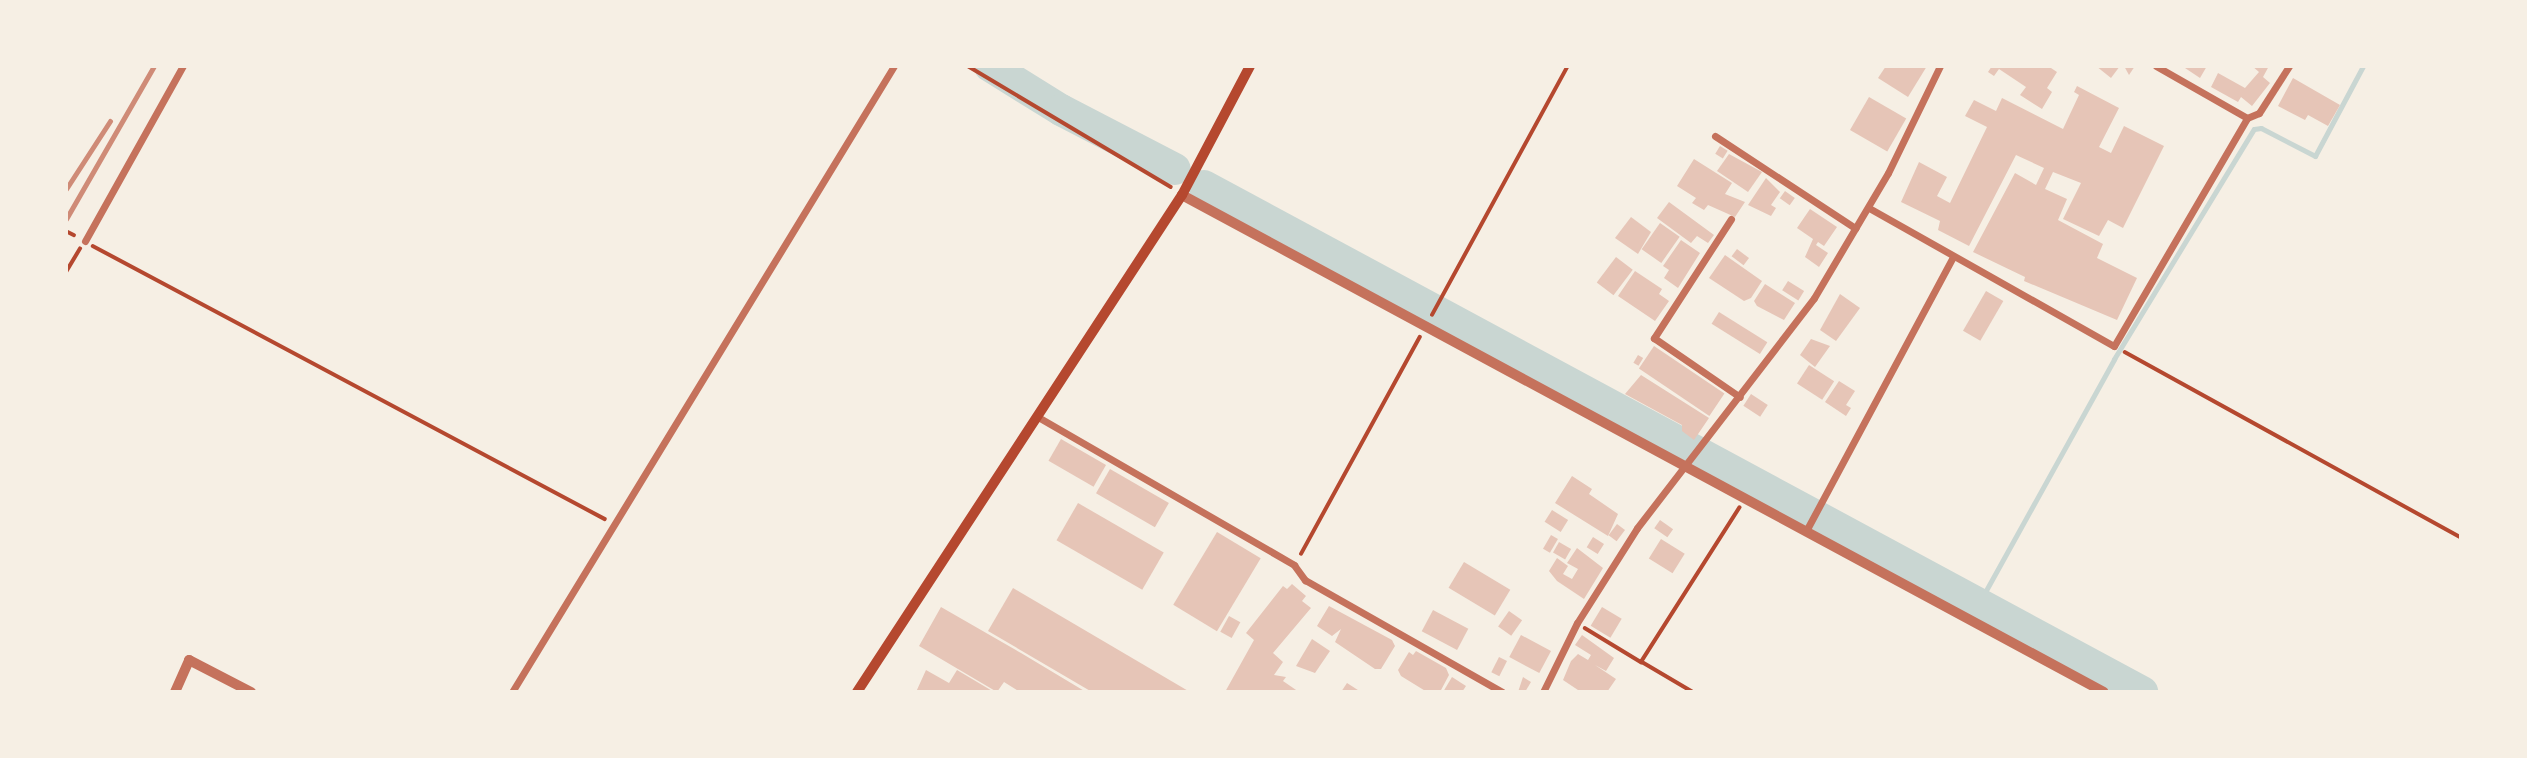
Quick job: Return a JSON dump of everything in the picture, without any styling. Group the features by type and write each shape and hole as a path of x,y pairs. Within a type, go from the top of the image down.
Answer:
{"main road":[{"path":"858,691 1182,195 1250,66"}],"street":[{"path":"85,241 183,66"},
{"path":"512,691 616,525 894,66"},
{"path":"1543,691 1577,623 1636,528 1689,463 1814,298 1869,208 1940,66"},
{"path":"2156,66 2247,118"},
{"path":"1869,208 2114,346 2247,118 2259,113 2289,66"},
{"path":"1715,136 1856,228"},
{"path":"1182,195 1689,463 1745,498 1809,526 2104,691"},
{"path":"1731,219 1654,338 1740,397"},
{"path":"1809,526 1953,257"},
{"path":"1038,417 1294,565 1305,580 1502,691"},
{"path":"175,691 190,660 251,691"}],"path":[{"path":"968,66 1182,195"},
{"path":"1432,315 1568,66"},
{"path":"66,272 85,241 616,525"},
{"path":"1294,565 1426,326"},
{"path":"2131,355 2460,537"},
{"path":"1641,663 1745,498"},
{"path":"1577,623 1692,691"}],"building":[{"path":"1886,66 1927,66 1908,97 1878,78"},
{"path":"1992,66 2048,66 2057,72 2047,88 2052,92 2042,109 2020,95 2026,87 1999,69 1994,76 1988,72"},
{"path":"2096,66 2120,66 2111,78"},
{"path":"2124,66 2135,66 2129,75"},
{"path":"2182,66 2207,66 2200,78"},
{"path":"2252,66 2269,66 2263,77 2270,83 2252,106 2241,97 2238,102 2211,87 2218,73 2245,88 2259,72"},
{"path":"2293,78 2340,105 2328,126 2308,115 2305,120 2278,106"},
{"path":"2077,86 2119,108 2099,147 2111,153 2124,126 2164,146 2123,228 2108,220 2099,236 2063,219 2081,183 2053,172 2045,189 2067,199 2058,220 2103,244 2097,258 2137,278 2117,320 2024,281 2025,277 1973,252 2015,173 2036,185 2044,168 2016,155 1969,246 1938,230 1940,221 1901,202 1919,162 1947,177 1937,196 1950,203 1987,127 1965,116 1974,100 1996,111 2002,98 2063,129 2079,95 2074,92"},
{"path":"1869,97 1906,118 1887,151 1850,130"},
{"path":"1720,146 1728,151 1723,158 1715,154"},
{"path":"1729,154 1762,172 1748,192 1717,171"},
{"path":"1694,159 1732,183 1725,194 1745,202 1735,217 1708,205 1704,210 1692,203 1696,198 1677,186"},
{"path":"1766,178 1780,192 1771,205 1776,208 1771,216 1748,205"},
{"path":"1785,191 1795,198 1790,205 1780,198"},
{"path":"1669,202 1714,235 1708,243 1697,236 1691,243 1657,218"},
{"path":"1810,209 1837,227 1824,246 1818,242 1816,245 1828,253 1819,267 1805,257 1813,239 1797,228"},
{"path":"1631,217 1651,232 1638,254 1615,238"},
{"path":"1660,223 1680,237 1661,263 1642,249"},
{"path":"1681,240 1700,253 1678,288 1664,278 1669,270 1663,266"},
{"path":"1737,249 1749,258 1744,265 1732,256"},
{"path":"1725,255 1762,281 1751,298 1744,301 1709,278"},
{"path":"1616,257 1633,270 1614,295 1597,283"},
{"path":"1635,271 1662,289 1659,294 1669,301 1655,321 1618,296"},
{"path":"1788,281 1804,291 1798,300 1782,290"},
{"path":"1765,284 1795,303 1784,320 1757,306 1754,301"},
{"path":"1986,291 2003,301 1980,341 1963,331"},
{"path":"1840,294 1860,308 1836,341 1820,330"},
{"path":"1719,312 1767,342 1760,354 1712,324"},
{"path":"1811,339 1830,346 1815,367 1800,355"},
{"path":"1654,346 1724,394 1709,416 1639,368"},
{"path":"1638,355 1643,358 1639,366 1633,363"},
{"path":"1809,365 1834,381 1822,400 1797,383"},
{"path":"1641,375 1709,418 1694,440 1682,431 1682,425 1625,394"},
{"path":"1839,381 1855,391 1846,405 1851,408 1846,416 1825,402"},
{"path":"1751,394 1768,405 1760,417 1743,406"},
{"path":"1061,439 1106,465 1094,487 1048,461"},
{"path":"1110,469 1169,503 1155,527 1096,493"},
{"path":"1572,476 1592,489 1589,494 1618,514 1608,536 1555,503"},
{"path":"1078,503 1164,552 1142,590 1056,540"},
{"path":"1552,510 1568,520 1561,532 1545,522"},
{"path":"1660,520 1673,529 1667,537 1654,528"},
{"path":"1617,524 1625,530 1617,541 1609,535"},
{"path":"1217,532 1261,558 1217,631 1173,605"},
{"path":"1551,535 1558,539 1550,553 1543,549"},
{"path":"1593,537 1604,544 1598,554 1587,547"},
{"path":"1661,539 1685,554 1673,573 1649,559"},
{"path":"1559,542 1571,549 1565,559 1553,552"},
{"path":"1577,548 1603,568 1584,599 1557,581 1549,571 1557,558 1568,566 1563,574 1572,579 1578,569 1567,563"},
{"path":"1464,562 1510,590 1495,616 1449,588"},
{"path":"1292,584 1306,596 1302,601 1311,608 1273,653 1283,662 1274,675 1286,677 1283,681 1299,692 1225,692 1254,640 1246,633 1283,586 1287,589"},
{"path":"1013,588 1190,692 1092,692 988,631"},
{"path":"1329,606 1392,640 1395,646 1381,669 1375,669 1335,642 1341,629 1332,636 1317,626"},
{"path":"941,607 1086,692 1020,692 1004,682 997,692 919,646"},
{"path":"1602,607 1622,619 1610,638 1591,626"},
{"path":"1433,610 1468,629 1457,650 1422,631"},
{"path":"1509,611 1522,620 1511,636 1498,627"},
{"path":"1229,616 1240,622 1232,638 1220,632"},
{"path":"1521,635 1551,651 1539,673 1509,657"},
{"path":"1582,635 1614,658 1606,671 1595,665 1616,679 1607,692 1581,692 1563,680 1571,661 1578,654 1588,660 1591,655 1575,645"},
{"path":"1312,639 1330,651 1315,673 1296,666"},
{"path":"1416,651 1446,668 1449,675 1440,692 1427,692 1401,676 1398,670 1409,652 1413,655"},
{"path":"1499,657 1507,661 1499,676 1491,672"},
{"path":"926,670 949,683 957,670 994,692 916,692"},
{"path":"1452,677 1466,686 1462,692 1443,692"},
{"path":"1523,677 1531,682 1525,692 1518,692"},
{"path":"1347,683 1361,692 1341,692"}],"waterway":[{"path":"990,66 1061,110 1175,169"},
{"path":"1979,603 2114,359 2254,129 2261,128 2315,156 2363,66"},
{"path":"1204,186 2142,692"}],"railway":[{"path":"66,219 154,66"},
{"path":"66,189 110,121"}]}
